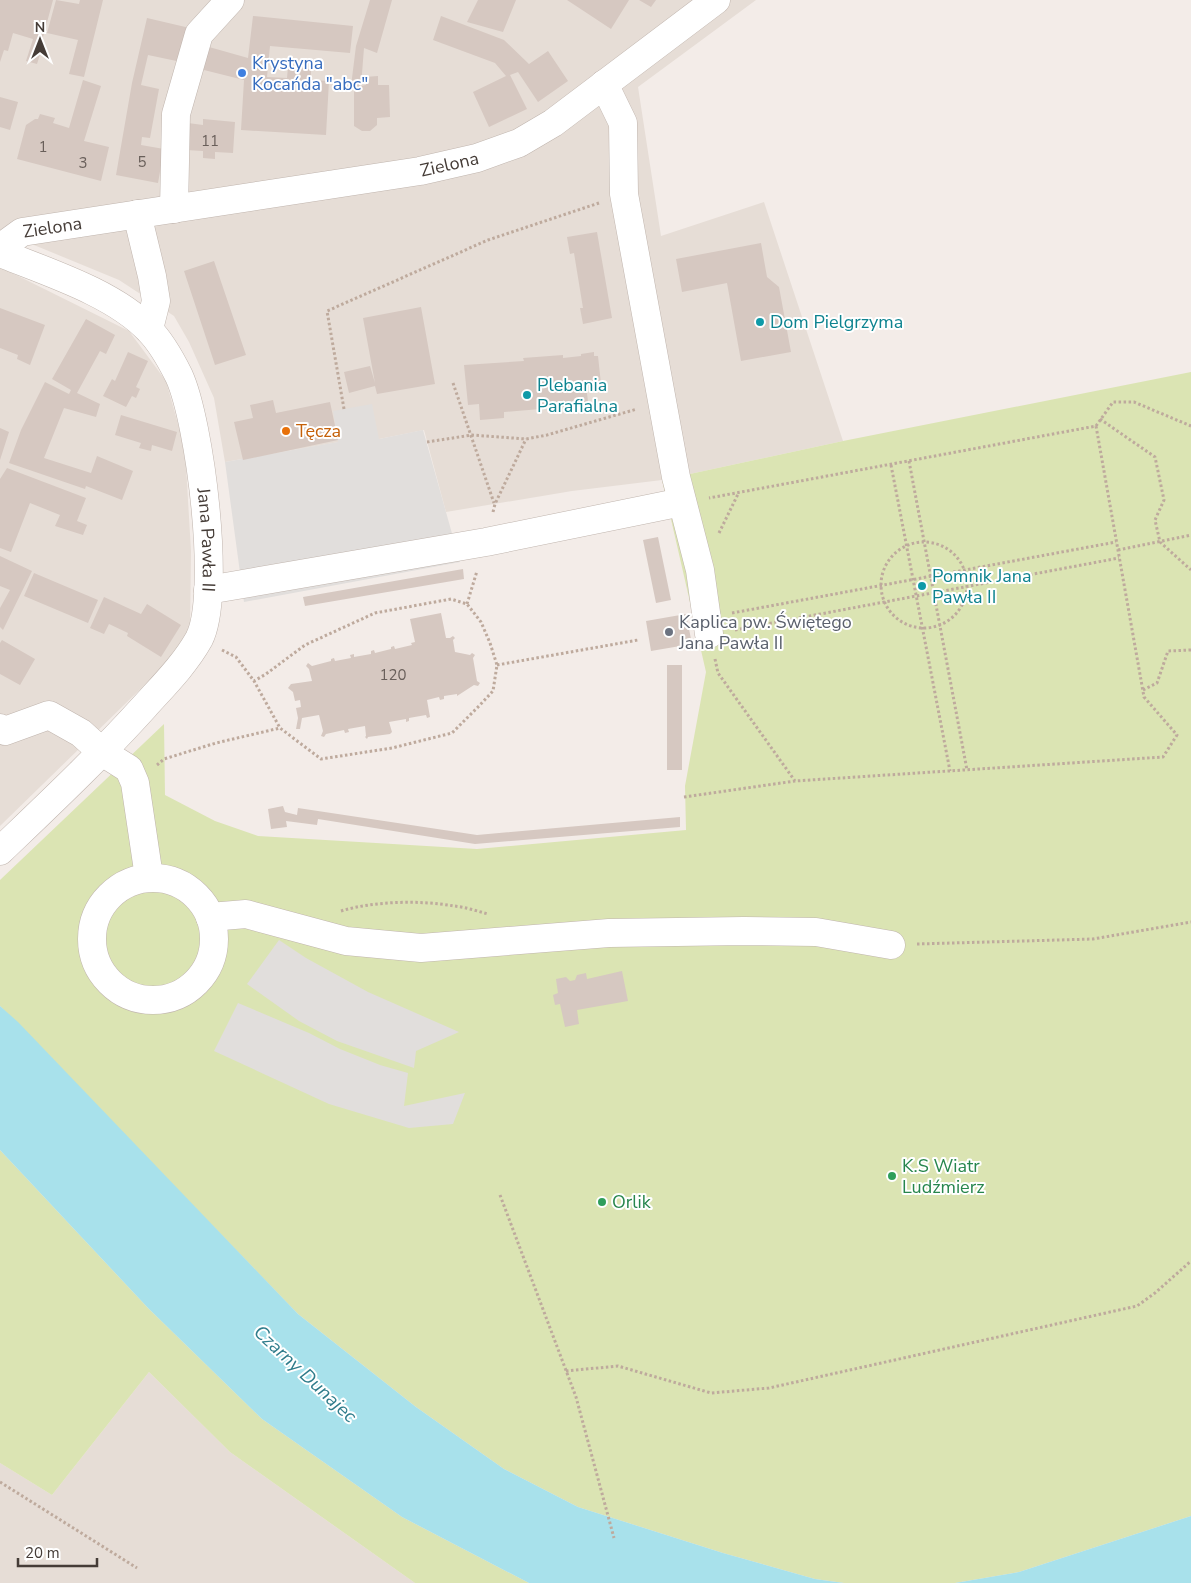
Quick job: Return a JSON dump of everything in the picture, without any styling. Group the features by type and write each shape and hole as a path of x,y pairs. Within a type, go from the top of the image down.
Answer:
{"street":[{"path":"174,210 176,114 199,34 230,0"},
{"name":"Zielona","path":"0,248 22,232 420,171 477,158 519,143 553,124 716,0"},
{"path":"604,84 623,123 624,194 661,402 682,502 700,570 708,626"},
{"path":"137,214 156,301 149,330"},
{"name":"Jana Pawła II","path":"0,253 95,293 121,307 149,330 164,349 179,377 191,412 209,545 205,620 199,638 181,665 102,752 0,851"},
{"path":"208,590 486,542 682,502"},
{"path":"0,728 5,731 49,714 81,734 102,752 129,769 134,783 150,877"},
{"path":"150,877 169,879 186,887 201,900 210,916 214,936 212,955 204,972 192,987 174,996 156,1000 134,997 116,988 101,972 93,952 91,931 98,911 111,894 128,882 150,877"},
{"path":"210,916 246,914 346,941 421,948 609,933 744,931 816,932 891,945"}],"path":[{"path":"344,409 327,311 488,240 624,194"},
{"path":"453,383 495,504"},
{"path":"428,442 472,435 526,439 547,435 661,402"},
{"path":"684,797 796,781 1163,757 1177,735 1144,697 1096,426 1113,402 1134,402 1191,426"},
{"path":"1100,419 1155,457 1164,500 1155,520 1160,542 1191,570"},
{"path":"682,502 1096,426"},
{"path":"909,461 967,770"},
{"path":"891,465 950,770"},
{"path":"1118,550 1191,535"},
{"path":"924,542 937,544 949,550 958,559 965,570 967,588 965,599 951,620 940,626 922,629 910,627 899,622 890,614 884,603 880,586 882,573 887,562 896,552 906,545 924,542"},
{"path":"708,626 880,586 1116,542"},
{"path":"708,626 884,603 1119,558"},
{"path":"199,638 236,657 254,680 280,728 321,759 392,748 452,733 493,691 497,665 481,622 467,604 451,598 375,613 305,645 266,674 254,680"},
{"path":"708,626 718,673 796,781"},
{"path":"497,665 638,640"},
{"path":"1143,690 1156,683 1168,652 1191,650"},
{"path":"134,783 164,759 216,743 280,728"},
{"path":"891,945 1093,939 1191,922"},
{"path":"500,1195 576,1397 614,1538"},
{"path":"566,1371 618,1366 711,1393 769,1388 1137,1306 1155,1293 1191,1261"},
{"path":"0,1482 137,1568"}],"shaded area":[{"path":"0,0 756,0 638,87 661,236 764,202 843,441 662,480 572,491 446,512 424,430 379,439 339,442 225,462 214,398 189,342 174,316 119,280 0,231"},
{"path":"0,267 129,331 166,381 185,449 191,551 190,630 164,666 0,826"},
{"path":"372,404 379,439 423,430 460,562 244,602 225,462 338,442 333,411"},
{"path":"279,940 306,958 368,992 459,1032 416,1051 414,1068 337,1041 299,1021 247,984"},
{"path":"238,1003 309,1033 340,1049 380,1065 408,1073 404,1106 465,1093 453,1124 409,1128 329,1104 214,1051"},
{"path":"149,1372 230,1452 415,1583 0,1583 0,1463 52,1495"}],"green space":[{"path":"1191,372 1191,1516 1019,1572 955,1583 844,1583 815,1579 723,1553 578,1507 504,1469 416,1407 298,1314 0,1006 0,880 164,724 165,795 215,821 258,836 477,849 686,830 685,786 706,672 662,480 843,441"},
{"path":"0,1150 148,1308 262,1419 402,1517 529,1583 415,1583 230,1452 149,1372 52,1495 0,1463"}],"water":[{"name":"Czarny Dunajec","path":"0,1006 18,1022 298,1314 416,1407 504,1469 578,1507 723,1553 815,1579 844,1583 529,1583 402,1517 262,1419 148,1308 0,1150"},
{"path":"1191,1516 1191,1583 955,1583 1019,1572"}],"building":[{"path":"0,0 53,0 37,64 26,61 33,39 13,33 8,51 4,50 0,62"},
{"path":"56,0 79,4 80,0 103,0 84,77 69,74 78,40 47,33"},
{"path":"370,0 392,0 377,53 364,48 361,86 366,85 365,77 378,76 378,85 389,85 390,117 377,118 377,125 370,131 362,131 354,126 354,86 351,86 356,46"},
{"path":"478,0 516,0 503,32 467,22"},
{"path":"567,0 629,0 611,29"},
{"path":"639,0 656,0 651,7"},
{"name":"Krystyna Kocańda \"abc\"","path":"253,16 353,26 350,53 270,46 267,77 287,78 288,67 311,69 311,80 329,81 326,135 241,130 244,80 196,68 202,45 248,58"},
{"path":"441,16 504,40 529,64 548,51 568,81 538,102 518,72 510,75 527,109 489,127 473,92 506,76 495,63 433,40"},
{"path":"147,18 194,29 186,63 148,55 141,85 159,89 150,138 142,137 141,145 164,149 158,183 116,175 132,83"},
{"path":"83,80 101,86 84,141 109,147 101,181 17,159 26,125 38,119 40,114 55,118 53,123 69,128"},
{"path":"0,97 18,102 10,130 0,127"},
{"path":"203,119 235,122 233,153 215,152 215,159 203,158 203,151 186,150 188,123 203,125"},
{"path":"597,232 612,318 583,324 580,308 583,308 574,253 570,254 567,237"},
{"name":"Dom Pielgrzyma","path":"761,243 767,277 779,287 791,352 741,361 727,283 682,292 676,259"},
{"path":"214,261 246,355 215,365 184,271"},
{"path":"421,307 435,384 377,394 375,386 349,393 344,372 370,366 375,383 363,318"},
{"path":"0,308 45,325 30,365 17,359 18,355 0,348"},
{"path":"86,319 115,335 106,354 100,351 77,393 100,404 96,417 64,408 44,458 91,473 97,456 133,471 122,500 86,486 85,489 9,463 21,430 45,382 69,394 71,390 52,379"},
{"path":"128,352 148,361 136,387 140,389 136,398 132,396 126,407 103,396 112,379 115,381"},
{"name":"Plebania Parafialna","path":"594,352 594,356 598,356 601,384 586,385 589,410 565,412 564,407 504,412 504,418 480,420 479,404 468,405 464,365 524,361 523,358 563,355 563,358"},
{"name":"Tęcza","path":"273,400 276,413 330,402 338,440 243,460 234,422 253,418 250,405"},
{"path":"121,415 177,432 172,451 152,445 151,451 139,448 141,443 115,435"},
{"path":"0,428 9,432 0,460"},
{"path":"7,468 86,498 77,521 87,525 83,535 55,526 60,515 30,503 11,552 0,548 0,479"},
{"path":"658,537 671,600 656,603 643,540"},
{"path":"0,556 32,571 3,630 0,627 0,608 10,590 0,586"},
{"path":"463,569 464,579 305,606 303,597"},
{"path":"34,573 98,600 88,623 24,596"},
{"path":"104,597 141,614 147,604 181,625 161,657 127,636 128,633 109,624 104,634 90,628"},
{"path":"441,613 446,638 453,636 455,638 453,640 455,652 470,655 472,653 475,655 473,658 477,681 480,683 478,686 474,685 457,696 457,694 444,696 444,699 440,700 439,697 427,700 430,717 427,718 426,715 409,718 409,721 406,722 406,719 389,722 392,732 390,734 368,737 367,739 365,737 365,726 348,729 349,732 345,733 344,730 326,734 324,737 321,736 323,731 319,715 302,718 300,729 296,729 298,718 296,708 301,707 300,700 295,701 293,692 288,688 291,684 312,681 309,669 306,666 308,663 312,666 331,661 334,658 335,661 351,658 350,655 354,654 354,657 371,654 371,651 374,650 375,653 391,649 394,646 395,649 412,645 411,643 415,642 410,619"},
{"name":"Kaplica pw. Świętego Jana Pawła II","path":"686,614 692,644 651,651 646,621"},
{"path":"2,640 35,659 20,685 0,674 0,643"},
{"path":"667,665 682,665 682,770 667,770"},
{"path":"283,806 285,812 297,815 298,808 477,835 680,817 680,827 475,844 318,819 317,825 286,821 287,827 271,829 268,809"},
{"path":"622,971 628,1001 577,1010 579,1024 565,1027 560,1004 555,1005 553,995 558,993 556,979 566,977 570,981 575,980 577,975 586,973 587,979"}],"place":[{"name":"Krystyna Kocańda \"abc\"","path":"242,73"},
{"name":"Dom Pielgrzyma","path":"760,322"},
{"name":"Plebania Parafialna","path":"527,395"},
{"name":"Tęcza","path":"286,431"},
{"name":"Pomnik Jana Pawła II","path":"922,586"},
{"name":"Kaplica pw. Świętego Jana Pawła II","path":"669,632"},
{"name":"K.S Wiatr Ludźmierz","path":"892,1176"},
{"name":"Orlik","path":"602,1202"}]}
